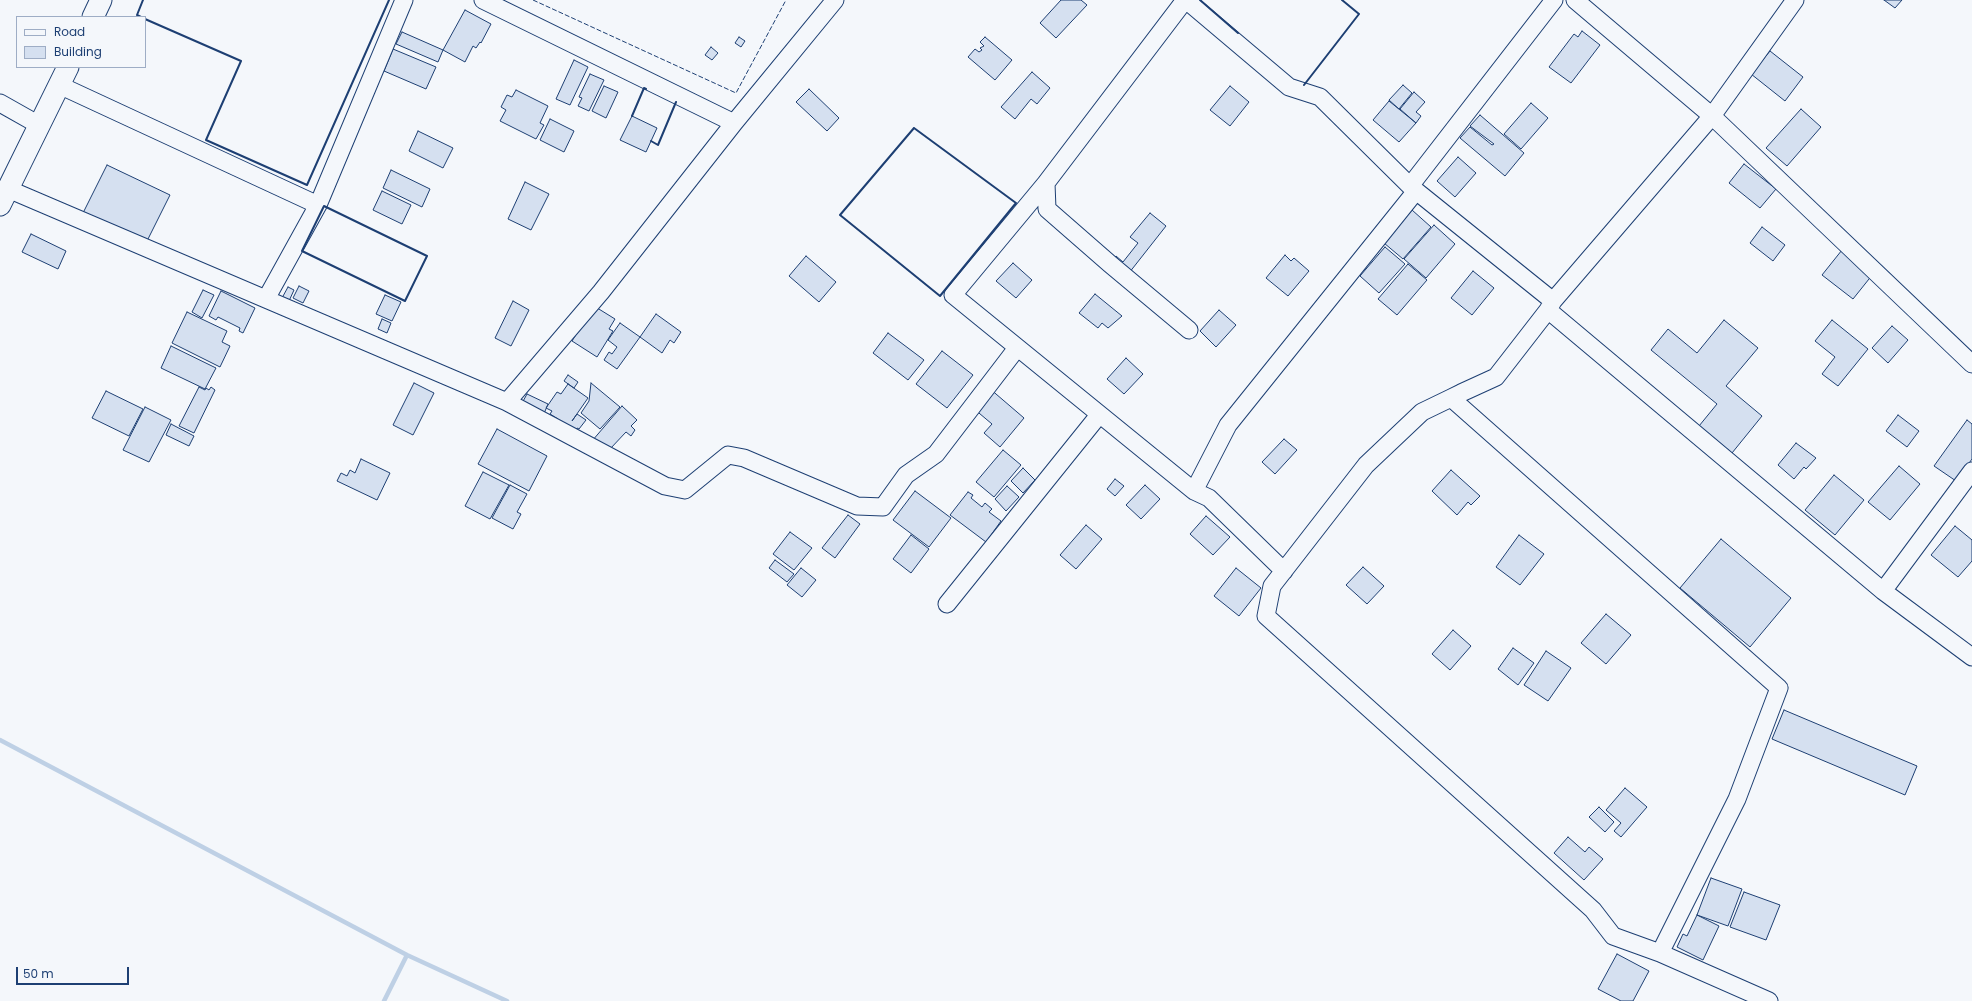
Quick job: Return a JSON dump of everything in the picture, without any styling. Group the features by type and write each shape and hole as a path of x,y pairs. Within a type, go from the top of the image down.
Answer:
{"main road":[{"path":"93,16 101,0"},
{"path":"4,197 64,76"}],"street":[{"path":"266,299 318,205 404,0"},
{"path":"483,0 734,123"},
{"path":"507,402 601,292 734,123 834,0"},
{"path":"1284,571 1210,498 1194,491 953,295 1046,183 1186,0 1289,87 1320,97 1413,189 1883,591 1972,657"},
{"path":"1194,491 1228,425 1413,189 1554,0"},
{"path":"1575,0 1712,116 1972,364"},
{"path":"1769,1001 1660,954 1613,936 1593,910 1266,616 1272,586 1366,465 1422,412 1496,377 1551,306 1712,116 1795,0"},
{"path":"64,76 318,205"},
{"path":"0,103 39,125"},
{"path":"1046,183 1047,208 1110,264 1189,330"},
{"path":"4,197 266,299 507,402 665,486 685,490 728,455 744,458 858,506 883,507 906,475 936,454 1017,348"},
{"path":"1451,398 1779,688 1737,800 1660,954"},
{"path":"947,604 1099,415"},
{"path":"1883,591 1972,471"}],"building":[{"path":"1061,0 1081,0 1087,5 1056,38 1040,23"},
{"path":"1884,0 1902,0 1895,8"},
{"path":"465,10 491,24 481,43 480,42 476,48 473,46 465,62 443,50"},
{"path":"1582,31 1600,45 1571,83 1549,67 1574,34 1578,37"},
{"path":"402,32 443,50 438,62 396,44"},
{"path":"739,37 745,41 741,47 735,43"},
{"path":"985,37 1012,60 995,80 968,57 975,49 979,52 982,50 980,48 984,46 980,42"},
{"path":"711,47 718,53 712,60 705,55"},
{"path":"393,49 436,67 426,89 384,71"},
{"path":"1770,51 1803,77 1785,101 1751,74"},
{"path":"574,60 588,67 570,105 556,99"},
{"path":"1032,72 1050,88 1037,104 1031,99 1015,119 1001,107"},
{"path":"590,74 604,80 589,111 578,106 582,98 579,97"},
{"path":"1403,85 1412,93 1399,109 1389,100"},
{"path":"604,86 618,92 606,118 592,111"},
{"path":"1230,86 1249,102 1230,126 1210,110"},
{"path":"809,89 839,118 827,131 796,102"},
{"path":"516,90 548,106 540,123 544,125 536,139 500,121 506,110 501,107 507,95 512,97"},
{"path":"1414,92 1425,102 1416,112 1421,116 1416,123 1400,109"},
{"path":"1389,101 1416,123 1399,142 1373,120"},
{"path":"1531,103 1548,118 1521,149 1504,134"},
{"path":"1801,109 1821,127 1787,166 1766,148"},
{"path":"1480,115 1524,153 1505,176 1460,138 1470,127 1492,145 1494,144 1470,126"},
{"path":"632,116 657,128 646,152 620,140"},
{"path":"550,119 574,131 564,152 540,140"},
{"path":"418,131 453,148 443,168 409,151"},
{"path":"1458,157 1476,173 1455,197 1437,181"},
{"path":"1744,164 1776,189 1760,208 1729,183"},
{"path":"107,165 170,195 146,243 83,213"},
{"path":"391,170 430,189 422,207 383,188"},
{"path":"525,182 549,194 531,230 508,219"},
{"path":"382,191 411,205 402,224 373,210"},
{"path":"1412,210 1431,227 1403,259 1384,243"},
{"path":"1150,213 1166,226 1129,273 1112,260 1116,256 1123,262 1138,243 1130,237"},
{"path":"1434,225 1455,244 1426,278 1404,259"},
{"path":"1762,227 1785,245 1773,261 1750,243"},
{"path":"31,234 66,251 58,269 22,252"},
{"path":"1385,247 1405,264 1379,293 1360,276"},
{"path":"1842,250 1873,274 1853,299 1822,275"},
{"path":"1285,255 1291,261 1294,258 1309,271 1288,296 1266,278"},
{"path":"806,256 836,282 819,302 789,276"},
{"path":"1013,263 1032,280 1016,298 996,281"},
{"path":"1408,264 1427,280 1397,315 1378,299"},
{"path":"1473,271 1494,288 1472,315 1451,298"},
{"path":"299,286 309,291 303,303 293,298"},
{"path":"288,287 294,290 289,301 282,298"},
{"path":"203,290 214,295 202,318 192,312"},
{"path":"221,291 255,308 243,333 239,331 240,328 218,317 216,320 209,316"},
{"path":"1095,294 1122,316 1108,328 1102,323 1098,328 1079,313"},
{"path":"385,295 401,302 392,321 376,314"},
{"path":"513,301 529,310 511,346 495,338"},
{"path":"594,306 615,319 609,329 613,331 597,357 572,341"},
{"path":"1219,310 1236,325 1216,347 1200,331"},
{"path":"187,312 227,331 222,342 230,346 220,367 172,343"},
{"path":"656,314 681,332 674,343 670,340 662,353 640,337"},
{"path":"382,319 391,323 387,333 378,329"},
{"path":"1724,320 1758,348 1726,386 1762,416 1732,453 1699,426 1717,404 1651,350 1668,329 1697,353"},
{"path":"1832,320 1868,349 1838,386 1822,374 1835,357 1815,341"},
{"path":"620,323 640,337 617,369 604,360 609,352 612,354 617,347 608,340"},
{"path":"1892,326 1908,340 1888,363 1872,348"},
{"path":"888,333 924,360 908,380 873,353"},
{"path":"171,346 216,368 205,389 161,368"},
{"path":"942,351 973,375 947,408 916,384"},
{"path":"1126,358 1143,374 1124,394 1107,379"},
{"path":"568,375 578,382 574,388 564,381"},
{"path":"414,383 434,393 413,435 393,425"},
{"path":"591,383 620,407 600,429 581,413 589,401"},
{"path":"568,384 588,398 572,421 577,414 586,420 579,429 577,428 575,431 556,423 558,419 550,414 552,411 546,408 557,392 561,394"},
{"path":"199,387 209,390 211,387 215,390 194,433 179,426"},
{"path":"989,388 1024,418 1000,447 984,433 992,424 973,408"},
{"path":"106,391 143,409 129,436 92,418"},
{"path":"527,394 548,404 543,416 521,405"},
{"path":"622,406 637,420 631,426 635,430 631,436 626,432 610,449 592,441"},
{"path":"145,407 171,420 149,462 123,450"},
{"path":"1898,415 1919,431 1907,447 1886,431"},
{"path":"1967,420 1972,424 1972,459 1956,481 1934,466"},
{"path":"171,424 194,436 189,446 166,435"},
{"path":"497,429 547,456 529,491 478,464"},
{"path":"1284,439 1297,450 1275,474 1262,462"},
{"path":"1796,443 1816,458 1806,469 1804,467 1794,479 1778,465"},
{"path":"1003,450 1021,465 994,497 976,482"},
{"path":"361,459 390,473 377,500 337,481 341,473 347,476 350,470 355,473"},
{"path":"1899,466 1920,484 1890,520 1868,502"},
{"path":"1023,468 1035,480 1023,493 1011,481"},
{"path":"1451,470 1480,496 1471,505 1468,502 1457,515 1432,491"},
{"path":"483,472 509,485 490,519 465,506"},
{"path":"1834,475 1864,500 1835,535 1805,510"},
{"path":"1115,479 1124,486 1115,496 1107,489"},
{"path":"510,485 527,494 517,512 521,514 513,529 492,518"},
{"path":"1145,485 1160,499 1141,519 1126,505"},
{"path":"1007,486 1019,497 1006,511 995,499"},
{"path":"915,491 951,518 929,547 893,520"},
{"path":"968,492 973,495 971,498 982,507 985,503 992,509 989,512 1001,521 986,542 950,515"},
{"path":"848,515 860,524 835,558 822,548"},
{"path":"1206,516 1230,537 1213,555 1190,534"},
{"path":"1086,525 1102,539 1076,569 1060,555"},
{"path":"1955,526 1972,540 1972,561 1958,577 1931,555"},
{"path":"790,532 812,548 794,570 773,554"},
{"path":"911,535 929,549 911,573 893,559"},
{"path":"1519,535 1544,554 1520,585 1496,567"},
{"path":"1721,539 1791,598 1750,647 1680,588"},
{"path":"775,560 794,574 787,582 769,568"},
{"path":"1363,567 1384,586 1367,604 1346,585"},
{"path":"801,568 816,580 802,597 787,585"},
{"path":"1236,568 1261,588 1239,616 1214,596"},
{"path":"1606,614 1631,635 1606,664 1581,643"},
{"path":"1453,630 1471,646 1450,670 1432,654"},
{"path":"1513,648 1534,663 1518,685 1498,669"},
{"path":"1546,651 1571,668 1548,701 1524,685"},
{"path":"1784,710 1917,766 1905,795 1772,739"},
{"path":"1625,788 1647,807 1621,837 1614,831 1621,823 1606,810"},
{"path":"1599,807 1614,822 1605,832 1589,817"},
{"path":"1568,837 1585,852 1589,847 1603,859 1584,880 1554,853"},
{"path":"1711,878 1742,889 1728,926 1697,915"},
{"path":"1744,892 1780,905 1766,940 1730,927"},
{"path":"1697,915 1719,926 1703,960 1677,947 1683,934 1687,936"},
{"path":"1617,954 1649,971 1633,1001 1621,1001 1598,989"}],"waterway":[{"path":"0,740 407,955 507,1001"},
{"path":"384,1001 407,955"}],"fence":[{"path":"533,0 736,93 786,0"}],"wall":[{"path":"139,16 137,15 143,0"},
{"path":"146,19 241,61 206,140 307,185 389,0"},
{"path":"1200,0 1238,33"},
{"path":"1304,85 1359,14 1342,0"},
{"path":"632,116 644,88 646,89"},
{"path":"651,141 658,145 676,102"},
{"path":"914,128 1016,203 940,296 840,215 914,128"},
{"path":"324,206 427,256 405,301 302,251 324,206"}]}
